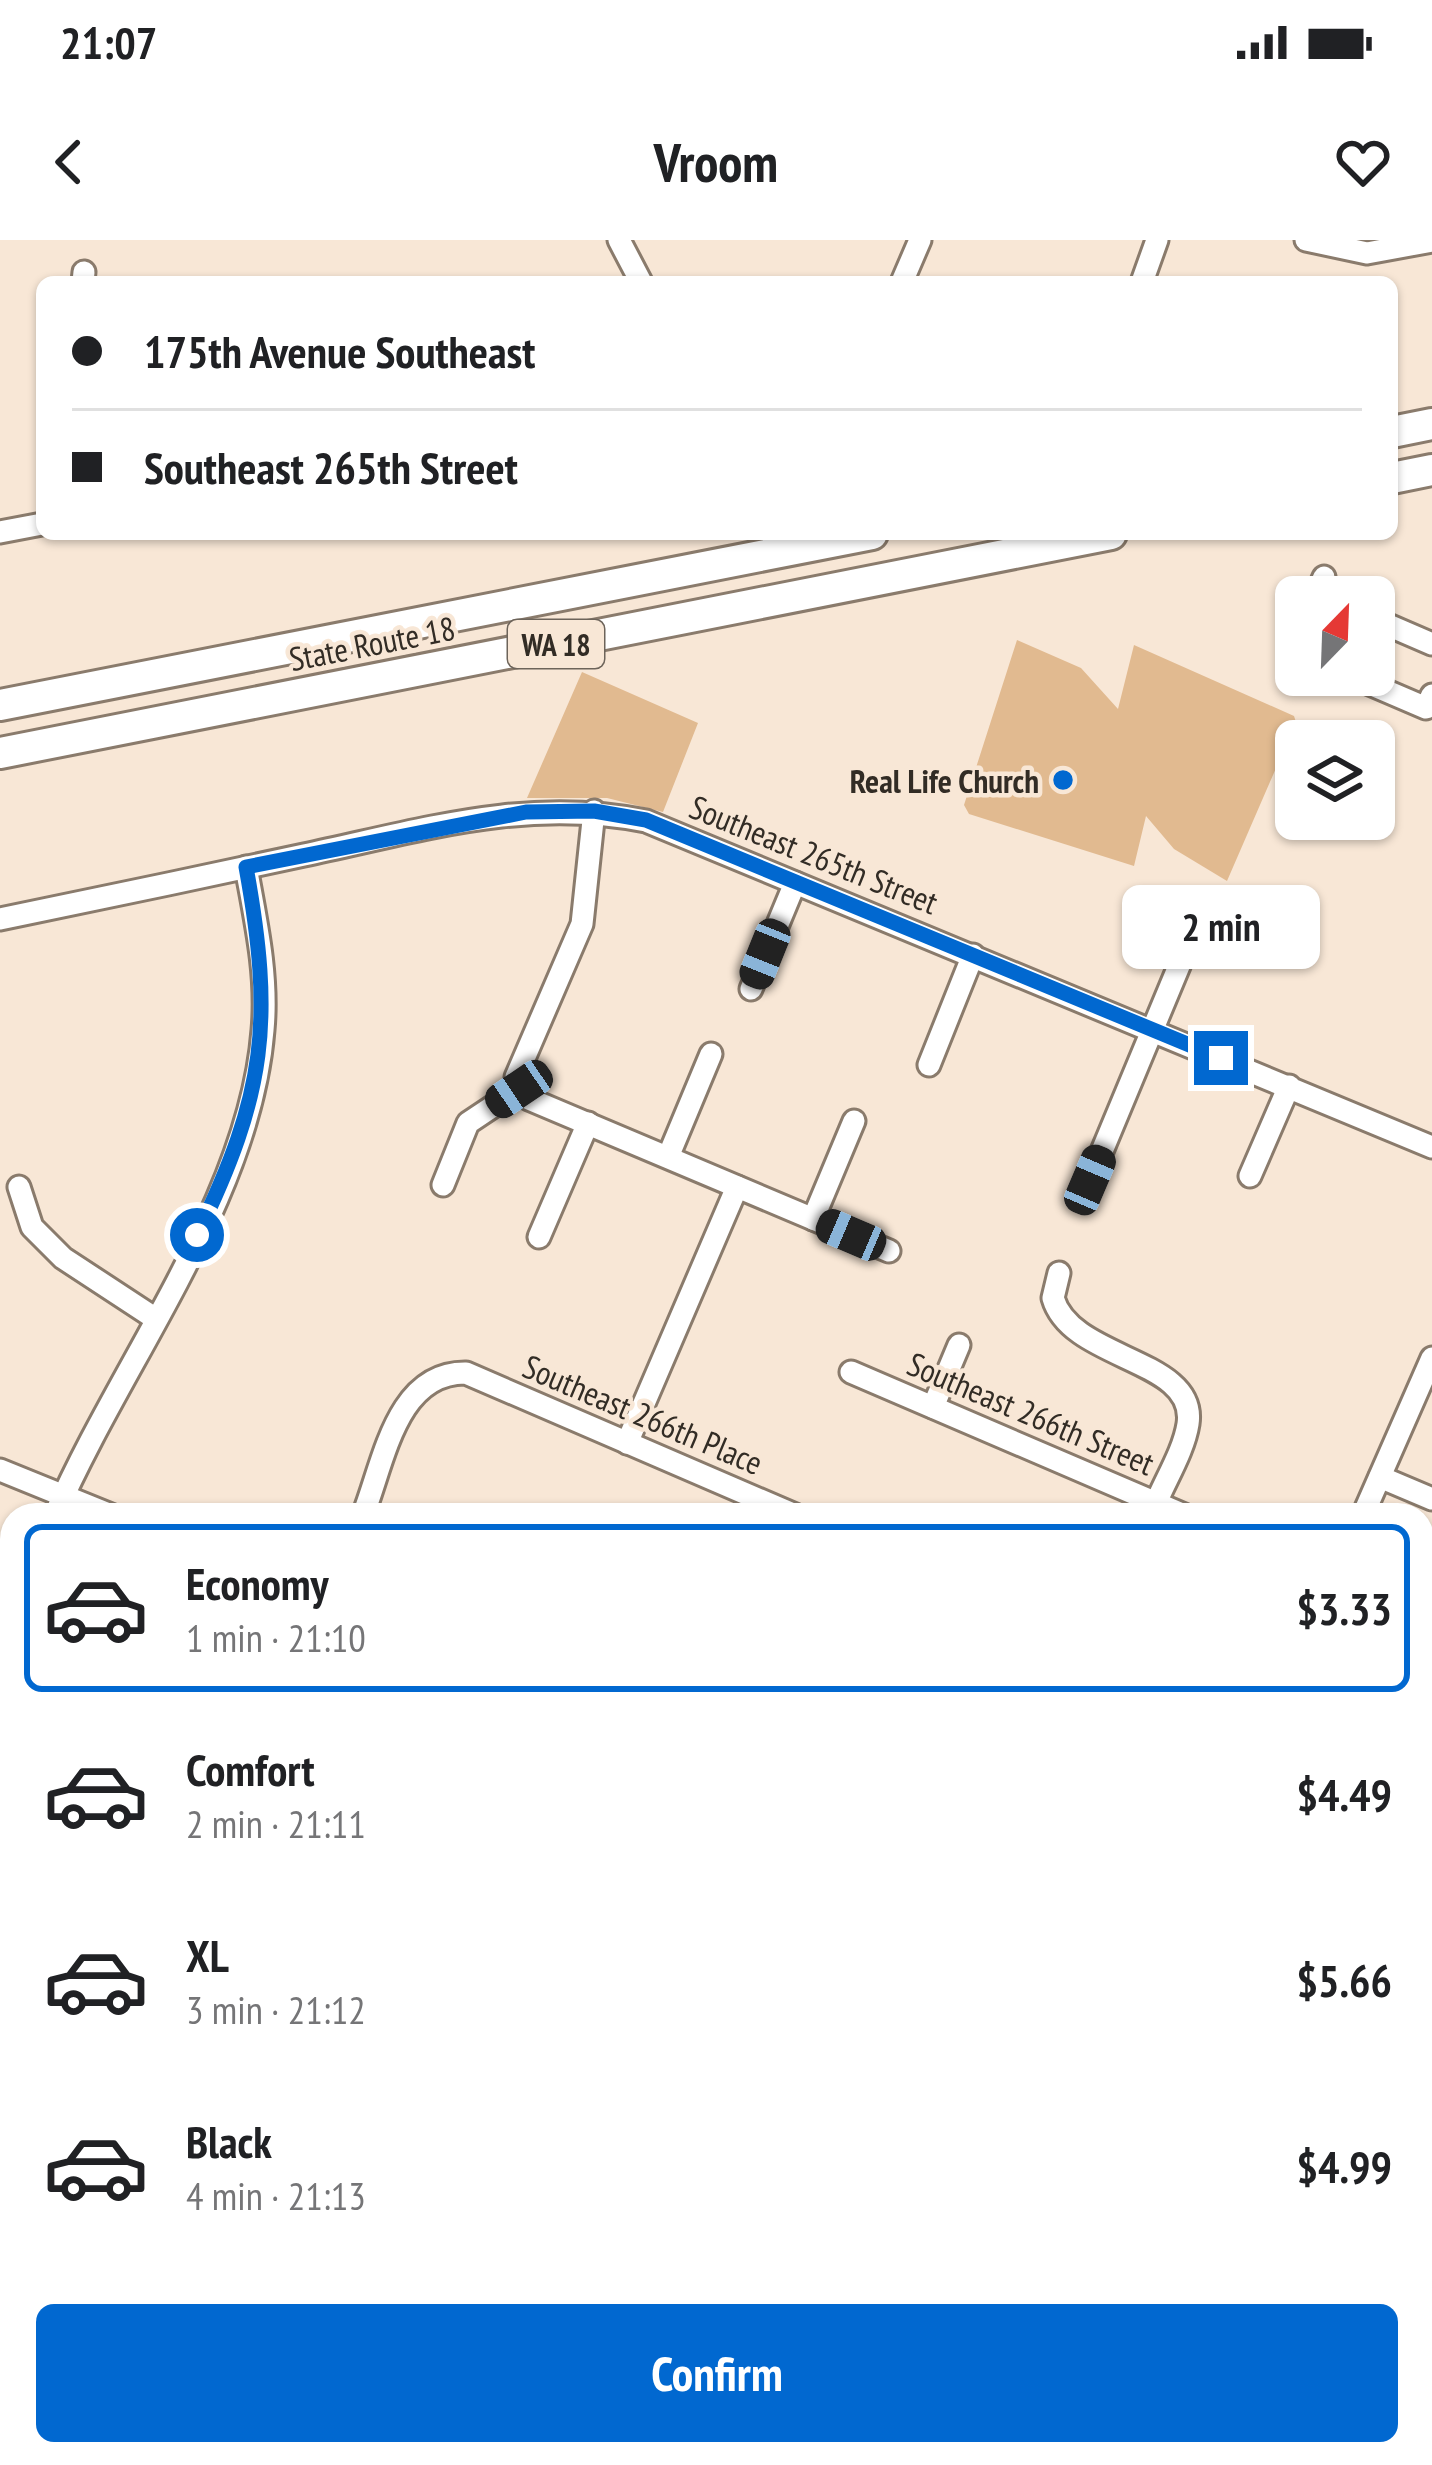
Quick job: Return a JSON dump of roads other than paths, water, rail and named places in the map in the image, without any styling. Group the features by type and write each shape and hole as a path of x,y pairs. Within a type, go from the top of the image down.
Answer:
{"highway":[{"path":"1398,431 1432,424"},
{"path":"1398,477 1432,470"},
{"name":"State Route 18","path":"0,705 841,540"},
{"name":"State Route 18","path":"0,753 1082,540"}],"street":[{"path":"619,240 638,276"},
{"path":"905,276 920,240"},
{"path":"1144,276 1157,240"},
{"path":"1306,240 1367,253 1432,241"},
{"path":"0,532 36,525"},
{"path":"1395,628 1432,644"},
{"path":"1395,694 1430,708"},
{"path":"594,811 582,924 516,1077 519,1089 588,1124 889,1252"},
{"name":"Southeast 265th Street","path":"0,919 526,812 594,811 646,820 1432,1147"},
{"path":"61,1503 94,1427 156,1319 217,1193 261,1057 265,989 246,867"},
{"path":"751,989 795,883"},
{"path":"1090,1180 1184,953"},
{"path":"929,1066 973,955"},
{"path":"668,1157 710,1054"},
{"path":"1250,1176 1289,1086"},
{"path":"443,1185 468,1123 519,1089"},
{"path":"813,1219 854,1121"},
{"path":"539,1237 588,1124"},
{"path":"19,1187 32,1227 63,1258 156,1319"},
{"path":"627,1443 736,1187"},
{"path":"1059,1273 1053,1298 1069,1329 1159,1373 1186,1406 1186,1432 1156,1503"},
{"path":"932,1407 959,1345"},
{"path":"1369,1503 1432,1358"},
{"name":"Southeast 266th Street","path":"851,1372 1156,1503"},
{"name":"Southeast 266th Place","path":"368,1503 408,1399 425,1381 445,1373 466,1373 767,1503"},
{"path":"0,1470 57,1503"},
{"path":"1380,1477 1432,1499"}],"place":[{"name":"Real Life Church","path":"1063,780"}]}
